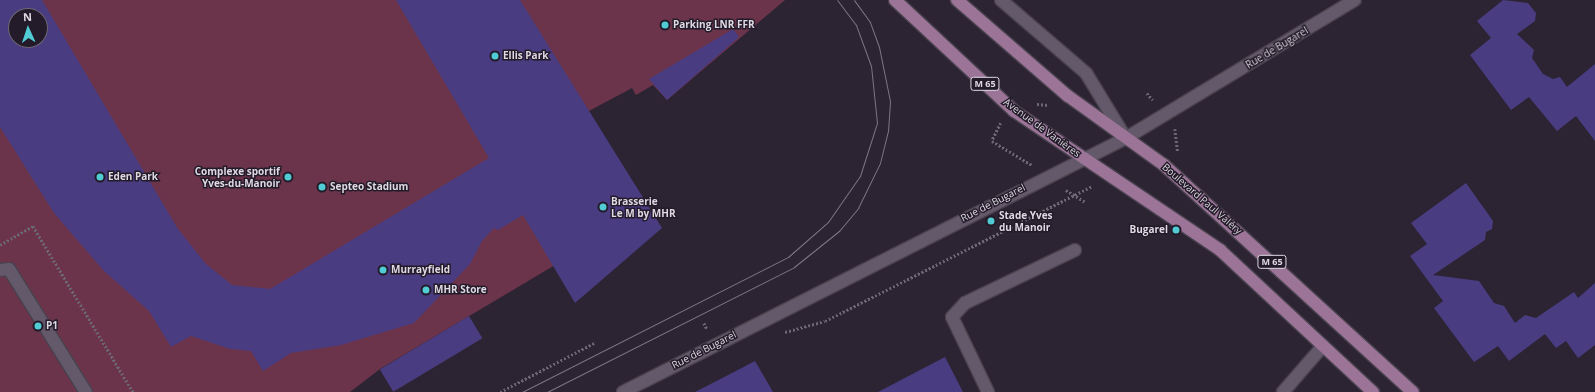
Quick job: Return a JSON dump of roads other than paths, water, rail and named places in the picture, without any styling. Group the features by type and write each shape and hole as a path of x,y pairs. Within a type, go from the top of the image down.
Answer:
{"main road":[{"name":"Avenue de Vanières","path":"895,0 1014,110 1083,158"},
{"name":"M 65","path":"956,0 1068,96 1126,138"},
{"name":"Boulevard Paul Valéry","path":"1126,138 1168,169 1413,392"},
{"name":"M 65","path":"1083,158 1220,250 1373,392"}],"street":[{"name":"Boulevard Paul Valéry","path":"1001,0 1086,73 1126,138"},
{"name":"Rue de Bugarel","path":"623,392 1083,158 1126,138 1354,0"},
{"path":"988,392 952,317 966,303 1075,250"},
{"path":"0,270 10,269 86,392"},
{"path":"1283,392 1323,346"}],"tram line":[{"path":"522,392 788,257 828,222 860,176 877,123 871,66 856,25 837,0"},
{"path":"547,392 794,267 839,231 858,208 880,163 888,131 890,101 879,47 870,22 854,0"}],"place":[{"name":"Parking LNR FFR","path":"665,25"},
{"name":"Ellis Park","path":"495,56"},
{"name":"Eden Park","path":"100,177"},
{"name":"Complexe sportif Yves-du-Manoir","path":"288,177"},
{"name":"Septeo Stadium","path":"322,187"},
{"name":"Brasserie Le M by MHR","path":"603,207"},
{"name":"Stade Yves du Manoir","path":"991,221"},
{"name":"Bugarel","path":"1176,230"},
{"name":"Murrayfield","path":"383,270"},
{"name":"MHR Store","path":"426,290"},
{"name":"P1","path":"38,326"}]}
